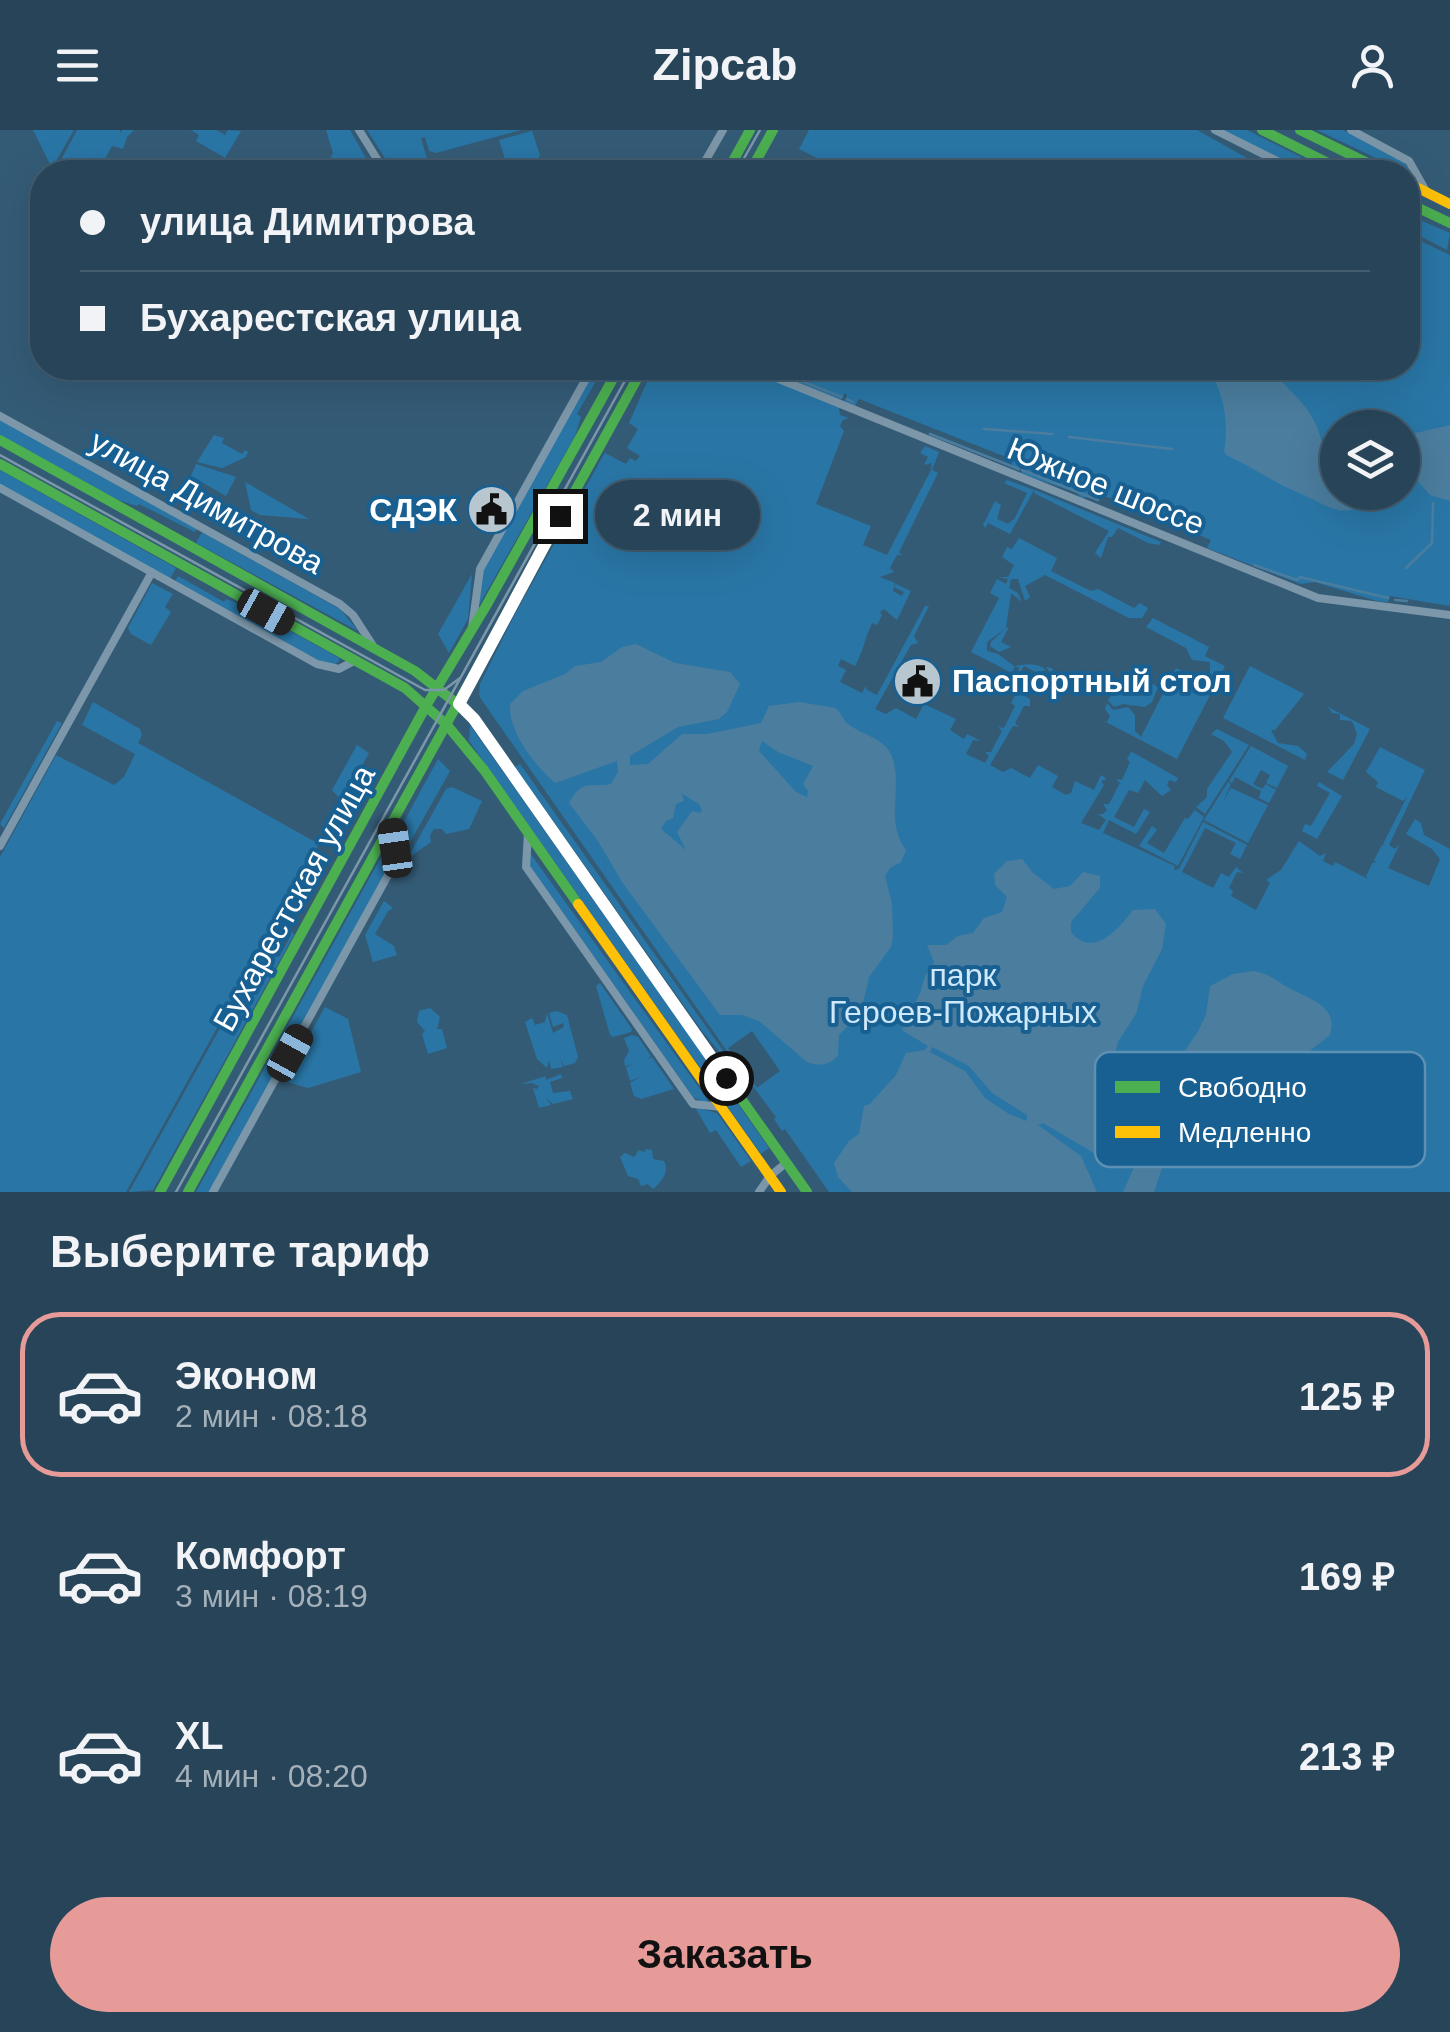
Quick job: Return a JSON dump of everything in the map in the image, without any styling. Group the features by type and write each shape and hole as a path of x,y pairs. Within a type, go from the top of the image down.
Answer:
{"main road":[{"path":"734,160 750,130"},
{"path":"757,160 773,130"},
{"path":"1262,130 1322,160"},
{"path":"1300,130 1361,160"},
{"path":"1420,189 1450,204"},
{"path":"1420,212 1450,223"},
{"name":"Бухарестская улица","path":"160,1192 426,706 612,380"},
{"name":"Бухарестская улица","path":"188,1192 635,380"},
{"name":"улица Димитрова","path":"0,440 375,649 439,687 459,704 474,719 806,1192"},
{"name":"улица Димитрова","path":"0,464 404,688 448,725 782,1192"}],"street":[{"path":"359,130 378,160"},
{"path":"707,160 723,130"},
{"path":"1216,130 1275,160"},
{"path":"1351,130 1407,160"},
{"path":"1420,180 1428,193"},
{"name":"Бухарестская улица","path":"472,628 480,569 585,380"},
{"name":"Южное шоссе","path":"781,380 1318,598 1450,615"},
{"name":"улица Димитрова","path":"0,416 340,604 375,649"},
{"name":"улица Димитрова","path":"0,488 317,664 339,669 354,661"},
{"path":"0,846 152,572"},
{"path":"213,1192 392,868 396,854 392,824"},
{"path":"528,833 526,867 694,1104 722,1108"},
{"path":"759,1192 786,1163"}],"green space":[{"path":"33,130 74,130 57,160 48,160"},
{"path":"77,130 134,130 123,149 112,146 104,160 62,158"},
{"path":"191,130 216,130 225,135 228,130 241,131 225,158 196,141 199,135"},
{"path":"326,130 350,130 367,160 329,160 333,153"},
{"path":"367,130 521,130 436,153 429,151 425,137 421,138 427,160 386,160"},
{"path":"809,130 1197,130 1251,160 821,160 799,149"},
{"path":"1222,130 1247,130 1307,160 1283,160"},
{"path":"1317,130 1343,130 1401,160 1380,160"},
{"path":"532,131 540,155 538,160 505,160 499,140"},
{"path":"1420,220 1450,233 1447,250 1420,236"},
{"path":"1420,241 1450,255 1450,606 1390,596 1388,602 1377,601 1315,582 1301,584 1207,548 1211,540 1088,489 1088,497 1082,498 1075,492 1021,474 1024,464 1020,463 1019,471 1013,468 1011,459 859,399 855,406 844,402 845,393 841,400 790,380 1420,380"},
{"path":"588,380 597,380 577,414 581,417 575,436 479,605 481,574"},
{"name":"парк Героев-Пожарных","path":"648,380 773,380 839,407 840,415 849,418 840,426 844,431 816,504 871,526 863,545 887,555 931,470 932,463 924,465 928,457 920,453 925,446 939,452 932,470 938,473 899,552 902,555 897,555 890,568 894,572 880,577 895,583 894,587 896,584 911,591 897,620 884,609 880,612 882,615 877,625 872,623 855,666 841,659 838,666 846,670 840,682 862,693 866,686 877,695 925,606 929,606 914,636 918,643 911,645 899,666 904,670 897,670 875,709 886,714 896,708 916,719 924,704 956,719 950,730 964,739 967,734 981,741 973,740 966,754 985,763 989,756 985,752 991,752 1002,731 998,727 1004,728 1017,692 1030,699 1030,706 1024,706 1015,723 1019,727 1013,726 990,765 1003,772 1011,768 1030,778 1038,765 1058,776 1052,787 1066,795 1071,793 1075,781 1094,790 1101,775 1107,779 1101,781 1104,785 1081,823 1099,830 1106,820 1098,814 1107,810 1103,804 1109,804 1120,783 1116,779 1122,780 1130,762 1127,759 1134,753 1178,778 1176,782 1169,780 1171,790 1162,796 1145,780 1138,793 1129,790 1114,817 1134,827 1144,809 1150,812 1136,834 1109,820 1103,833 1175,866 1174,870 1179,869 1203,822 1247,845 1240,859 1230,854 1236,843 1205,828 1182,872 1213,888 1221,873 1229,877 1236,867 1243,873 1237,872 1229,888 1233,891 1231,896 1256,910 1270,883 1266,880 1281,870 1299,841 1320,856 1326,853 1323,861 1333,866 1335,862 1368,879 1366,876 1373,862 1377,863 1374,860 1382,845 1386,846 1383,844 1407,797 1403,801 1376,787 1378,782 1366,772 1380,747 1425,770 1389,845 1395,849 1400,844 1388,868 1429,886 1440,859 1432,849 1406,834 1415,819 1421,823 1424,835 1450,849 1450,1192 829,1192 741,1070 744,1068 757,1088 780,1071 752,1031 728,1048 736,1064 479,696 480,684 514,616 605,453 626,464 630,458 636,461 640,456 627,448 638,429 629,423"},
{"path":"0,420 197,529 195,532 139,504 118,500 0,435"},
{"path":"214,435 224,438 222,443 242,454 248,452 246,457 222,468 197,462"},
{"path":"196,464 236,477 226,496 191,476"},
{"path":"0,470 176,568 170,579 0,484"},
{"path":"1007,480 1034,490 1010,534 988,523 985,528 983,525 995,501 1001,505 997,519 1008,524 1015,518 1027,493 1004,483"},
{"path":"245,482 309,519 260,515 251,510"},
{"path":"1035,490 1161,542 1148,543 1118,528 1108,537 1101,558 1095,553 1109,531 1034,493"},
{"path":"202,532 340,609 358,631 196,543"},
{"path":"1019,538 1057,558 1051,571 1134,608 1140,603 1148,608 1142,618 1129,618 1045,575 1025,586 1030,597 1025,601 1018,579 1011,579 1009,588 1018,593 1022,602 1011,593 1006,628 1009,627 1001,642 1011,647 999,652 990,646 1005,629 987,642 987,651 1014,666 1030,665 1042,667 1046,670 1042,671 1044,679 1053,678 1046,667 1052,668 1055,677 1044,690 1034,684 1039,674 1024,666 1018,676 1019,668 1015,666 1012,673 971,652 999,598 990,593 997,579 1006,584 1008,579 998,577 1008,577 1014,565 1002,557"},
{"path":"472,574 468,619 449,653 438,634"},
{"path":"178,576 224,602 226,599 245,606 339,661 334,665 318,660 175,581"},
{"path":"152,583 173,594 165,607 171,612 151,645 131,634 128,628"},
{"path":"1153,618 1209,647 1205,656 1225,666 1177,759 1100,719 1107,722 1110,716 1105,709 1107,703 1113,710 1128,707 1135,715 1135,731 1141,737 1176,668 1210,685 1210,662 1192,660 1186,648 1146,627"},
{"path":"1250,666 1304,694 1271,730 1278,743 1298,746 1307,754 1305,760 1223,718"},
{"path":"1153,684 1158,687 1152,702 1145,707 1114,707 1108,700 1117,686 1141,696"},
{"path":"93,702 140,729 138,743 319,844 126,1192 0,1192 0,857 56,755 114,785 124,777 135,754 82,725"},
{"path":"1328,707 1370,729 1343,780 1327,772 1354,744 1357,734 1352,721 1340,720 1340,714 1332,713"},
{"path":"57,721 62,723 4,828 0,824"},
{"path":"470,725 769,1148 761,1154 469,741"},
{"path":"1217,729 1249,745 1205,814 1196,807 1207,797 1207,789 1232,752 1224,741 1211,734"},
{"path":"357,745 369,753 342,801 332,790"},
{"path":"1251,746 1288,766 1277,788 1266,783 1270,775 1261,770 1253,784 1262,789 1266,784 1276,790 1269,803 1259,798 1261,791 1235,777 1232,783 1229,781"},
{"path":"438,759 450,771 399,862 400,829"},
{"path":"520,764 733,1068 702,1031 515,767"},
{"path":"1228,782 1231,784 1223,802 1231,788 1268,805 1248,843 1204,820"},
{"path":"1319,782 1342,796 1317,839 1302,831 1305,824 1311,826 1330,793 1317,786"},
{"path":"452,787 482,801 469,829 446,834 442,829 434,829 431,842 407,859 446,789"},
{"path":"1195,810 1204,817 1178,866 1139,846 1152,826 1157,830 1147,843 1164,853 1185,818"},
{"path":"390,848 389,867 209,1192 196,1192 385,850"},
{"path":"530,853 707,1103 694,1098 530,866"},
{"path":"384,901 393,908 375,934 394,946 397,955 373,962 365,935"},
{"path":"291,930 294,935 153,1190 129,1192 264,949 279,957"},
{"path":"600,983 631,1032 610,1035 596,986"},
{"path":"325,1007 348,1019 361,1072 308,1088 284,1081"},
{"path":"430,1008 440,1017 437,1029 442,1029 447,1048 428,1054 422,1034 425,1031 417,1022 419,1011"},
{"path":"547,1013 553,1033 564,1027 563,1023 553,1027 549,1013 567,1015 578,1057 575,1063 564,1066 560,1057 563,1067 551,1069 549,1060 547,1068 537,1059 525,1022 532,1018 535,1025 545,1022"},
{"path":"638,1037 651,1056 647,1059 652,1057 674,1089 641,1099 634,1096 630,1083 640,1077 630,1081 626,1067 634,1064 625,1066 624,1060 629,1051 624,1038"},
{"path":"561,1074 562,1078 550,1082 553,1093 570,1091 573,1099 553,1104 546,1098 551,1105 539,1108 533,1088 539,1086 521,1084 546,1076 546,1080"},
{"path":"695,1107 717,1113 751,1161 741,1167 716,1130 710,1133"},
{"path":"639,1150 652,1150 653,1159 666,1165 664,1176 653,1189 628,1176 620,1157 625,1153 634,1157"}],"shaded area":[{"path":"1214,380 1281,380 1312,417 1320,437 1320,503 1228,456 1224,452 1224,409"},
{"path":"1450,425 1450,501 1430,495 1420,484 1420,432"},
{"path":"636,644 675,663 730,672 740,684 727,712 719,719 678,727 630,756 630,765 648,764 682,734 707,734 761,723 769,706 799,702 836,708 851,726 890,751 895,771 896,828 906,850 901,862 885,876 892,904 893,937 891,947 869,977 861,1012 839,1035 838,1055 828,1063 807,1062 759,1021 742,1015 720,1015 622,882 569,803 582,787 611,784 618,772 617,761 555,783 518,737 510,704 523,691 575,666 601,662 622,647","holes":["762,741 813,766 803,784 807,797 796,792 759,751","682,794 702,810 692,811 677,832 686,850 661,829 673,818 676,804 684,801"]},
{"path":"1022,859 1054,889 1070,886 1083,872 1100,876 1100,888 1071,922 1071,932 1088,943 1105,938 1133,910 1155,909 1166,924 1162,949 1143,986 1136,1014 1116,1052 1095,1052 1095,1153 1043,1123 1038,1125 1081,1156 1097,1192 852,1192 838,1177 834,1163 849,1141 859,1134 864,1106 896,1075 906,1053 928,1046 903,1031 902,1025 934,962 927,945 946,945 958,936 973,933 984,918 1002,912 1007,897 995,885 994,874 1007,861","holes":["932,1047 969,1066 992,1093 1027,1115 1027,1121 985,1098 965,1071 930,1052"]},
{"path":"1254,971 1269,976 1320,1004 1330,1017 1330,1035 1308,1052 1184,1052 1206,1015 1210,986 1233,974"},
{"path":"1134,1167 1162,1167 1154,1192 1123,1192"}],"waterway":[{"path":"799,380 842,397"},
{"path":"847,399 853,402"},
{"path":"984,429 1052,434"},
{"path":"930,434 1019,469"},
{"path":"1069,437 1172,449"},
{"path":"1022,470 1098,500"},
{"path":"1406,568 1432,543 1433,503"},
{"path":"1254,565 1297,580 1300,577 1388,598"},
{"path":"1395,600 1407,601"}],"tram line":[{"path":"743,160 760,130"},
{"path":"754,160 768,160"},
{"path":"176,1192 625,380"},
{"path":"0,455 425,690 444,690 460,678"}],"traffic: fast":[{"path":"734,160 750,130"},
{"path":"757,160 773,130"},
{"path":"1262,130 1322,160"},
{"path":"1300,130 1361,160"},
{"path":"1420,209 1450,223"},
{"path":"160,1192 426,706 612,380"},
{"path":"188,1192 636,380"},
{"path":"0,440 415,671 469,713 807,1192"},
{"path":"0,464 405,688 447,725 484,770 578,904"}],"traffic: slow":[{"path":"1420,189 1450,204"},
{"path":"578,904 781,1192"}],"place":[{"name":"СДЭК","path":"492,510"},
{"name":"Паспортный стол","path":"917,681"}],"route":[{"path":"560,516 459,704 474,719 726,1078"}]}
